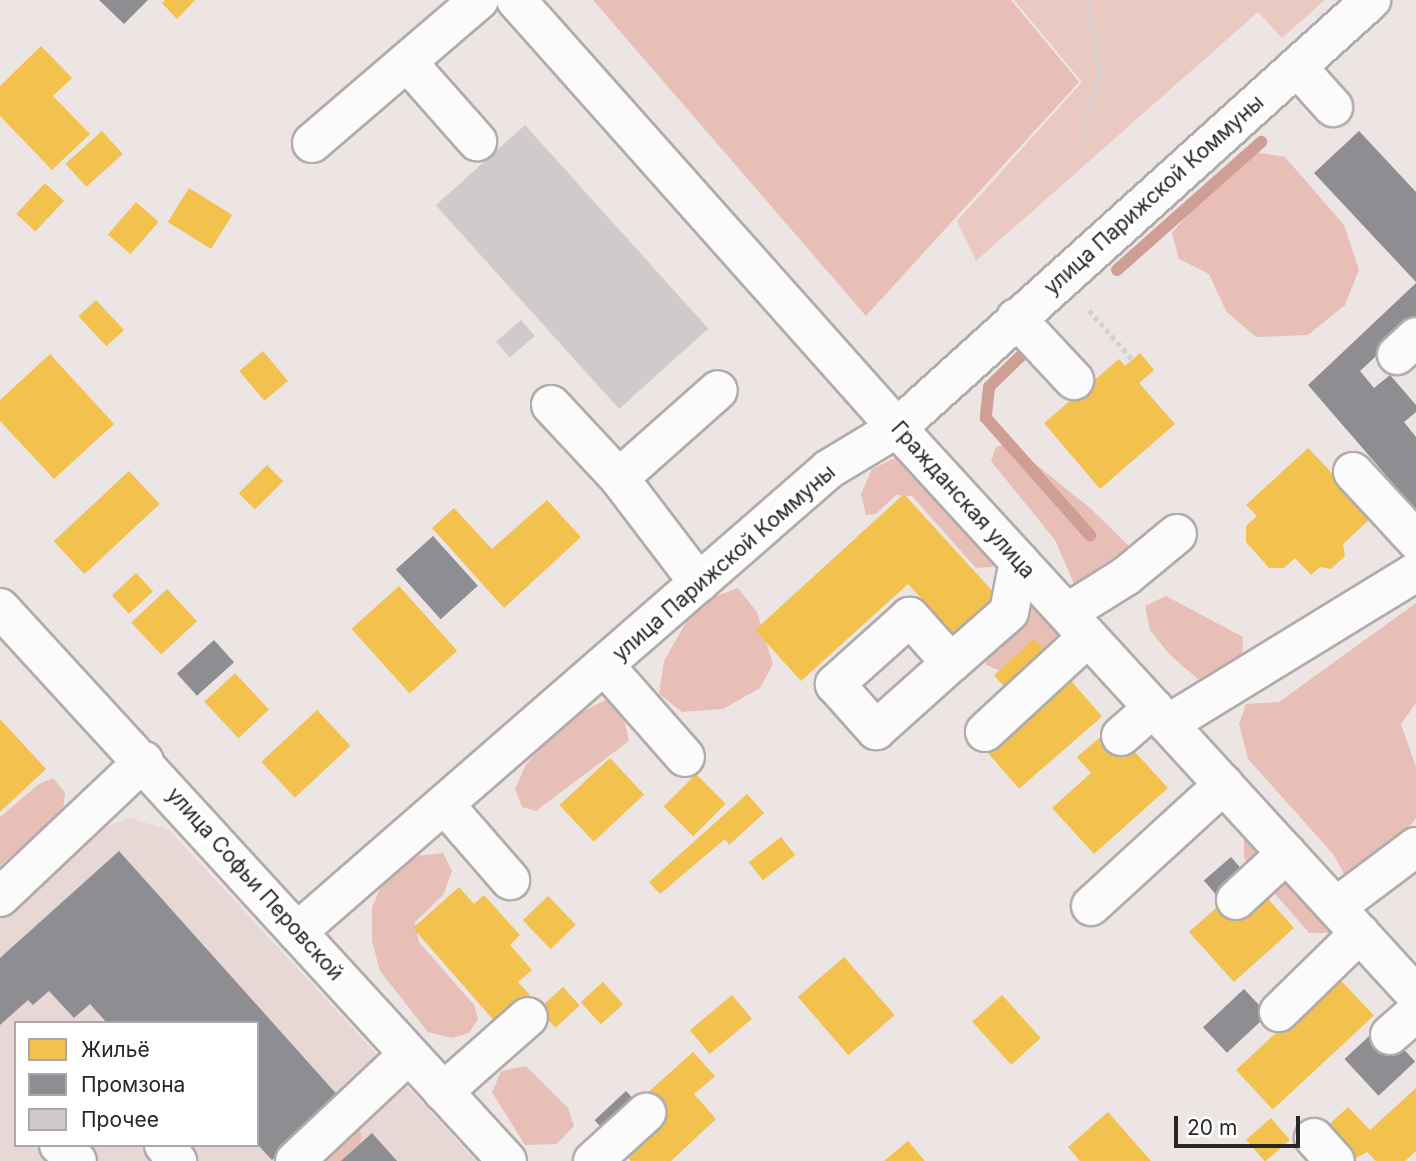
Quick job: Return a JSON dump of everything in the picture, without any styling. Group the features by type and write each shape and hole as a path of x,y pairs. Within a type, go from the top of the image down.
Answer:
{"street":[{"path":"312,143 479,0"},
{"name":"Гражданская улица","path":"516,0 897,428 1416,995"},
{"name":"улица Парижской Коммуны","path":"297,932 829,469 897,428 1371,0"},
{"path":"407,62 477,141"},
{"path":"1297,66 1333,107"},
{"path":"1016,318 1074,380"},
{"path":"619,478 718,390"},
{"path":"551,405 619,478 699,583"},
{"path":"1353,472 1416,540"},
{"path":"985,732 1076,624 1126,576 1177,534"},
{"path":"951,663 1009,611 1019,561"},
{"path":"1121,736 1416,572"},
{"name":"улица Софьи Перовской","path":"0,608 144,761 507,1161"},
{"path":"1043,649 1076,624"},
{"path":"605,666 685,757"},
{"path":"0,897 144,761"},
{"path":"1108,857 1216,776"},
{"path":"1091,906 1216,776"},
{"path":"444,804 510,880"},
{"path":"1237,883 1279,844"},
{"path":"1279,1012 1348,920 1416,847"},
{"path":"443,1092 528,1017"},
{"path":"295,1161 409,1054"},
{"path":"593,1161 646,1114"},
{"path":"61,1147 77,1161"},
{"path":"166,1147 177,1161"}],"path":[{"path":"1082,136 1100,73 1088,0"},
{"path":"1061,278 1132,359"}],"shaded area":[{"path":"593,0 1011,0 1079,82 866,316"},
{"path":"1014,0 1325,0 1282,38 1258,12 976,261 957,221 1082,82"},
{"path":"1254,152 1285,157 1344,225 1359,270 1345,305 1308,335 1256,337 1226,311 1209,274 1179,259 1172,233 1223,172"},
{"path":"1009,443 1090,508 1132,549 1112,589 1074,584 1055,540 991,461 996,447"},
{"path":"899,456 1000,558 992,567 976,568 912,496 896,495 876,514 866,515 861,494 872,469"},
{"path":"738,588 757,612 773,664 760,688 723,709 682,712 659,694 664,661 697,603"},
{"path":"1026,593 1056,602 1061,642 1023,680 986,665 983,635"},
{"path":"1166,596 1243,637 1241,671 1224,680 1198,679 1169,654 1150,630 1145,606"},
{"path":"1416,603 1416,703 1401,724 1416,767 1416,818 1398,841 1348,881 1333,854 1248,759 1239,724 1246,704 1279,702"},
{"path":"605,700 623,715 629,741 536,811 522,807 515,789 526,764 567,720"},
{"path":"53,778 65,793 63,811 0,866 0,817 39,784"},
{"path":"130,818 169,830 476,1161 0,1161 0,917 96,830"},
{"path":"1244,833 1347,919 1332,933 1309,933 1244,858"},
{"path":"443,853 452,871 444,894 415,922 419,942 474,1005 478,1019 469,1033 452,1038 428,1032 380,971 372,941 372,907 381,886 417,856"},
{"path":"526,1066 568,1108 574,1126 557,1144 525,1145 492,1092 501,1071"},
{"path":"357,1122 362,1138 352,1161 288,1161"}],"building: Жильё":[{"path":"165,0 195,0 177,19 162,3"},
{"path":"41,46 72,78 53,96 90,134 52,170 0,116 0,86"},
{"path":"102,131 123,154 86,187 66,164"},
{"path":"45,183 64,201 35,231 16,214"},
{"path":"189,188 232,215 211,249 168,222"},
{"path":"136,202 159,222 130,254 108,234"},
{"path":"96,300 124,330 106,346 78,316"},
{"path":"263,351 288,381 264,401 239,371"},
{"path":"1140,353 1154,370 1139,383 1175,424 1100,489 1044,423 1119,359 1125,366"},
{"path":"50,354 114,424 54,479 0,421 0,400"},
{"path":"1308,448 1373,516 1343,544 1345,556 1331,569 1320,567 1311,575 1295,558 1284,568 1269,568 1246,542 1246,526 1257,516 1246,505"},
{"path":"267,465 283,481 255,510 239,493"},
{"path":"129,471 160,504 84,574 54,541"},
{"path":"904,494 996,595 953,633 908,584 801,681 755,630"},
{"path":"547,500 581,537 504,608 432,528 454,508 492,549"},
{"path":"136,573 153,591 129,614 112,596"},
{"path":"399,586 457,651 410,693 351,629"},
{"path":"167,589 197,621 161,655 131,622"},
{"path":"1034,639 1050,657 1010,693 994,675"},
{"path":"235,673 269,710 238,738 204,702"},
{"path":"1066,675 1102,717 1019,789 983,747"},
{"path":"317,710 350,746 295,798 261,762"},
{"path":"0,719 46,769 0,812"},
{"path":"1112,727 1168,788 1094,854 1052,808 1091,773 1077,757"},
{"path":"610,758 644,795 594,842 560,805"},
{"path":"696,774 726,804 693,836 663,807"},
{"path":"747,794 764,813 729,845 725,839 660,894 649,882"},
{"path":"781,837 795,855 763,880 749,862"},
{"path":"459,887 474,904 484,895 520,935 510,945 532,970 518,982 530,995 497,1024 413,928"},
{"path":"1262,892 1294,928 1234,982 1189,932 1224,901"},
{"path":"548,896 576,925 551,949 523,920"},
{"path":"844,957 895,1015 848,1055 798,997"},
{"path":"1337,976 1374,1015 1273,1110 1236,1070"},
{"path":"603,982 623,1004 601,1024 581,1002"},
{"path":"563,987 580,1006 555,1028 538,1009"},
{"path":"732,995 752,1019 710,1054 690,1030"},
{"path":"1002,995 1041,1038 1011,1065 972,1022"},
{"path":"693,1052 715,1076 694,1094 716,1119 671,1161 631,1161 619,1148 645,1095"},
{"path":"1416,1088 1416,1151 1405,1161 1376,1161 1367,1152 1350,1161 1322,1131 1348,1107 1370,1130"},
{"path":"1108,1112 1151,1161 1080,1161 1068,1147"},
{"path":"1271,1118 1290,1140 1265,1161 1246,1140"},
{"path":"908,1141 925,1161 884,1161"}],"building: Промзона":[{"path":"99,0 148,0 124,24"},
{"path":"1359,131 1416,192 1416,282 1314,173"},
{"path":"1416,283 1416,319 1360,371 1374,388 1390,375 1416,405 1416,412 1404,422 1416,437 1416,510 1308,385"},
{"path":"433,536 478,586 441,619 396,569"},
{"path":"214,640 234,662 197,696 177,673"},
{"path":"119,851 341,1099 272,1160 259,1146 259,1021 105,1021 90,1004 74,1018 49,991 33,1005 28,1000 0,1025 0,958"},
{"path":"1231,857 1246,874 1219,898 1204,881"},
{"path":"1244,989 1268,1015 1227,1053 1203,1027"},
{"path":"1381,1025 1415,1062 1379,1096 1344,1059"},
{"path":"626,1091 640,1106 609,1136 595,1120"},
{"path":"372,1133 397,1161 341,1161"}],"building: Прочее":[{"path":"525,125 708,329 619,409 436,205"},
{"path":"521,320 535,336 510,357 496,342"}],"waterway":[{"path":"1117,270 1261,142"},
{"path":"1034,343 989,387 986,418 1090,535"}]}
